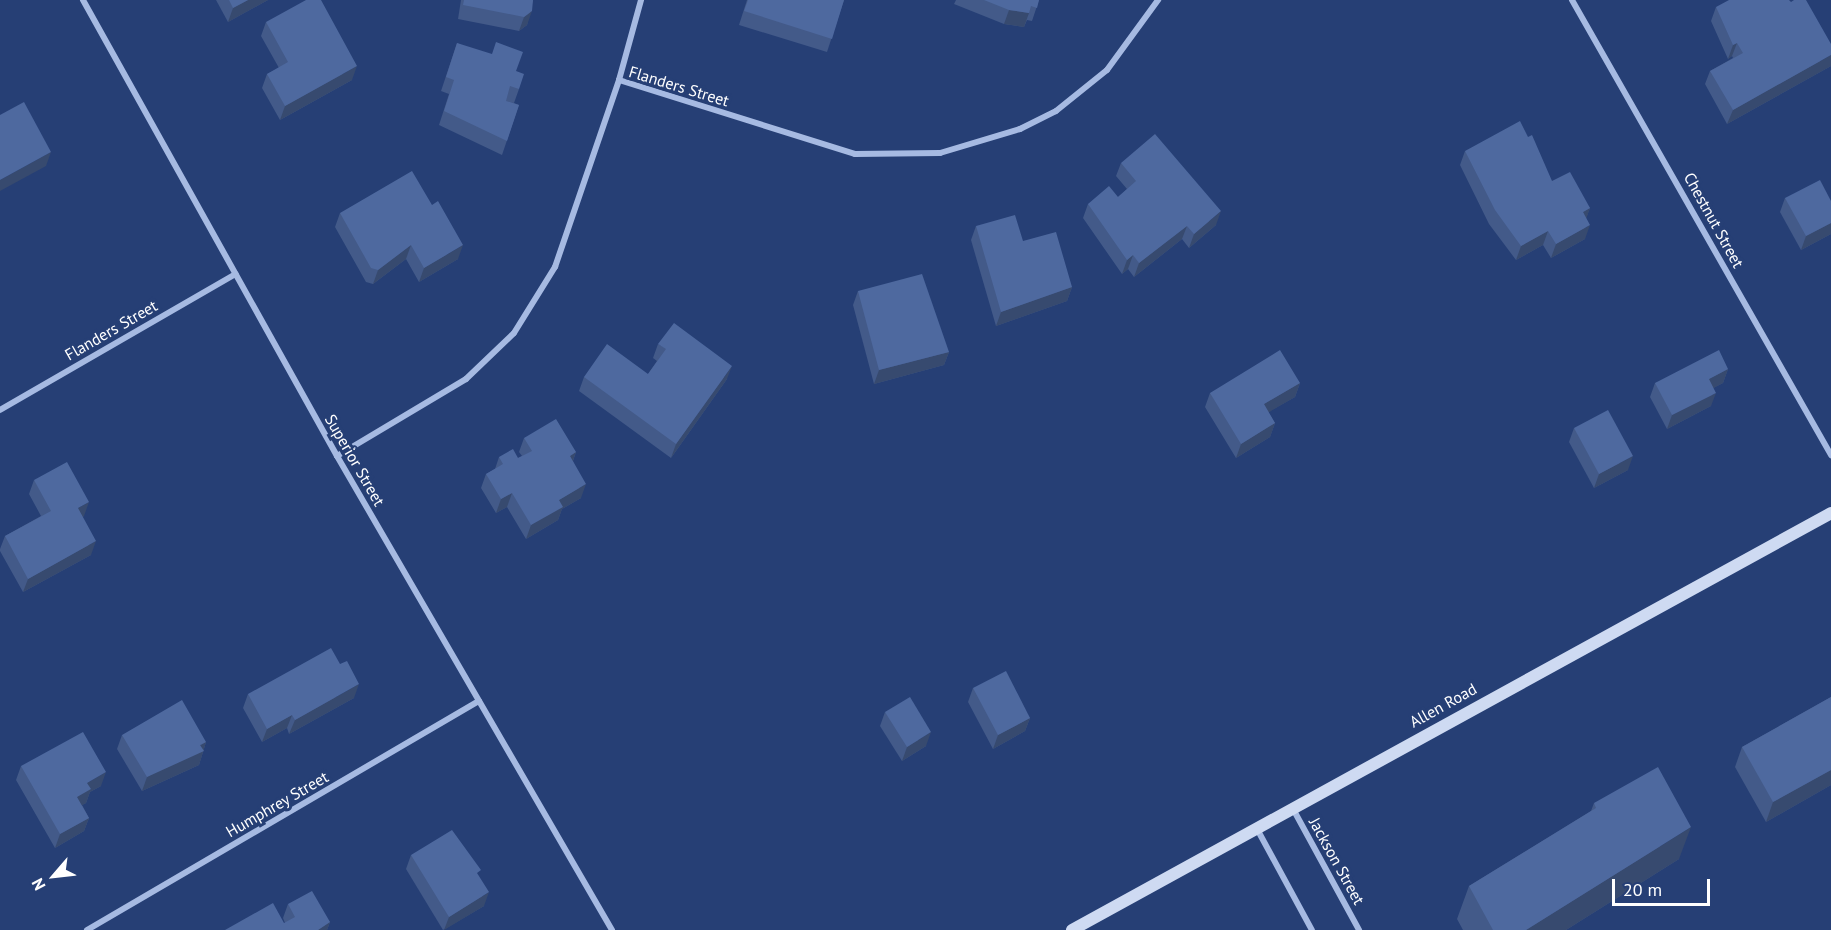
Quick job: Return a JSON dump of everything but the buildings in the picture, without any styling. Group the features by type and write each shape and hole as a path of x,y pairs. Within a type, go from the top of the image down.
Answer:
{"main road":[{"name":"Allen Road","path":"1072,930 1291,806 1831,513"}],"street":[{"name":"Superior Street","path":"83,0 337,456 612,930"},
{"path":"619,80 641,0"},
{"name":"Flanders Street","path":"337,456 466,379 514,333 555,267 619,80 855,154 940,153 1020,129 1056,111 1107,69 1158,0"},
{"name":"Chestnut Street","path":"1572,0 1831,454"},
{"name":"Flanders Street","path":"0,410 236,274"},
{"name":"Humphrey Street","path":"87,930 479,701"},
{"name":"Jackson Street","path":"1291,806 1359,930"},
{"path":"1256,826 1312,930"}]}
